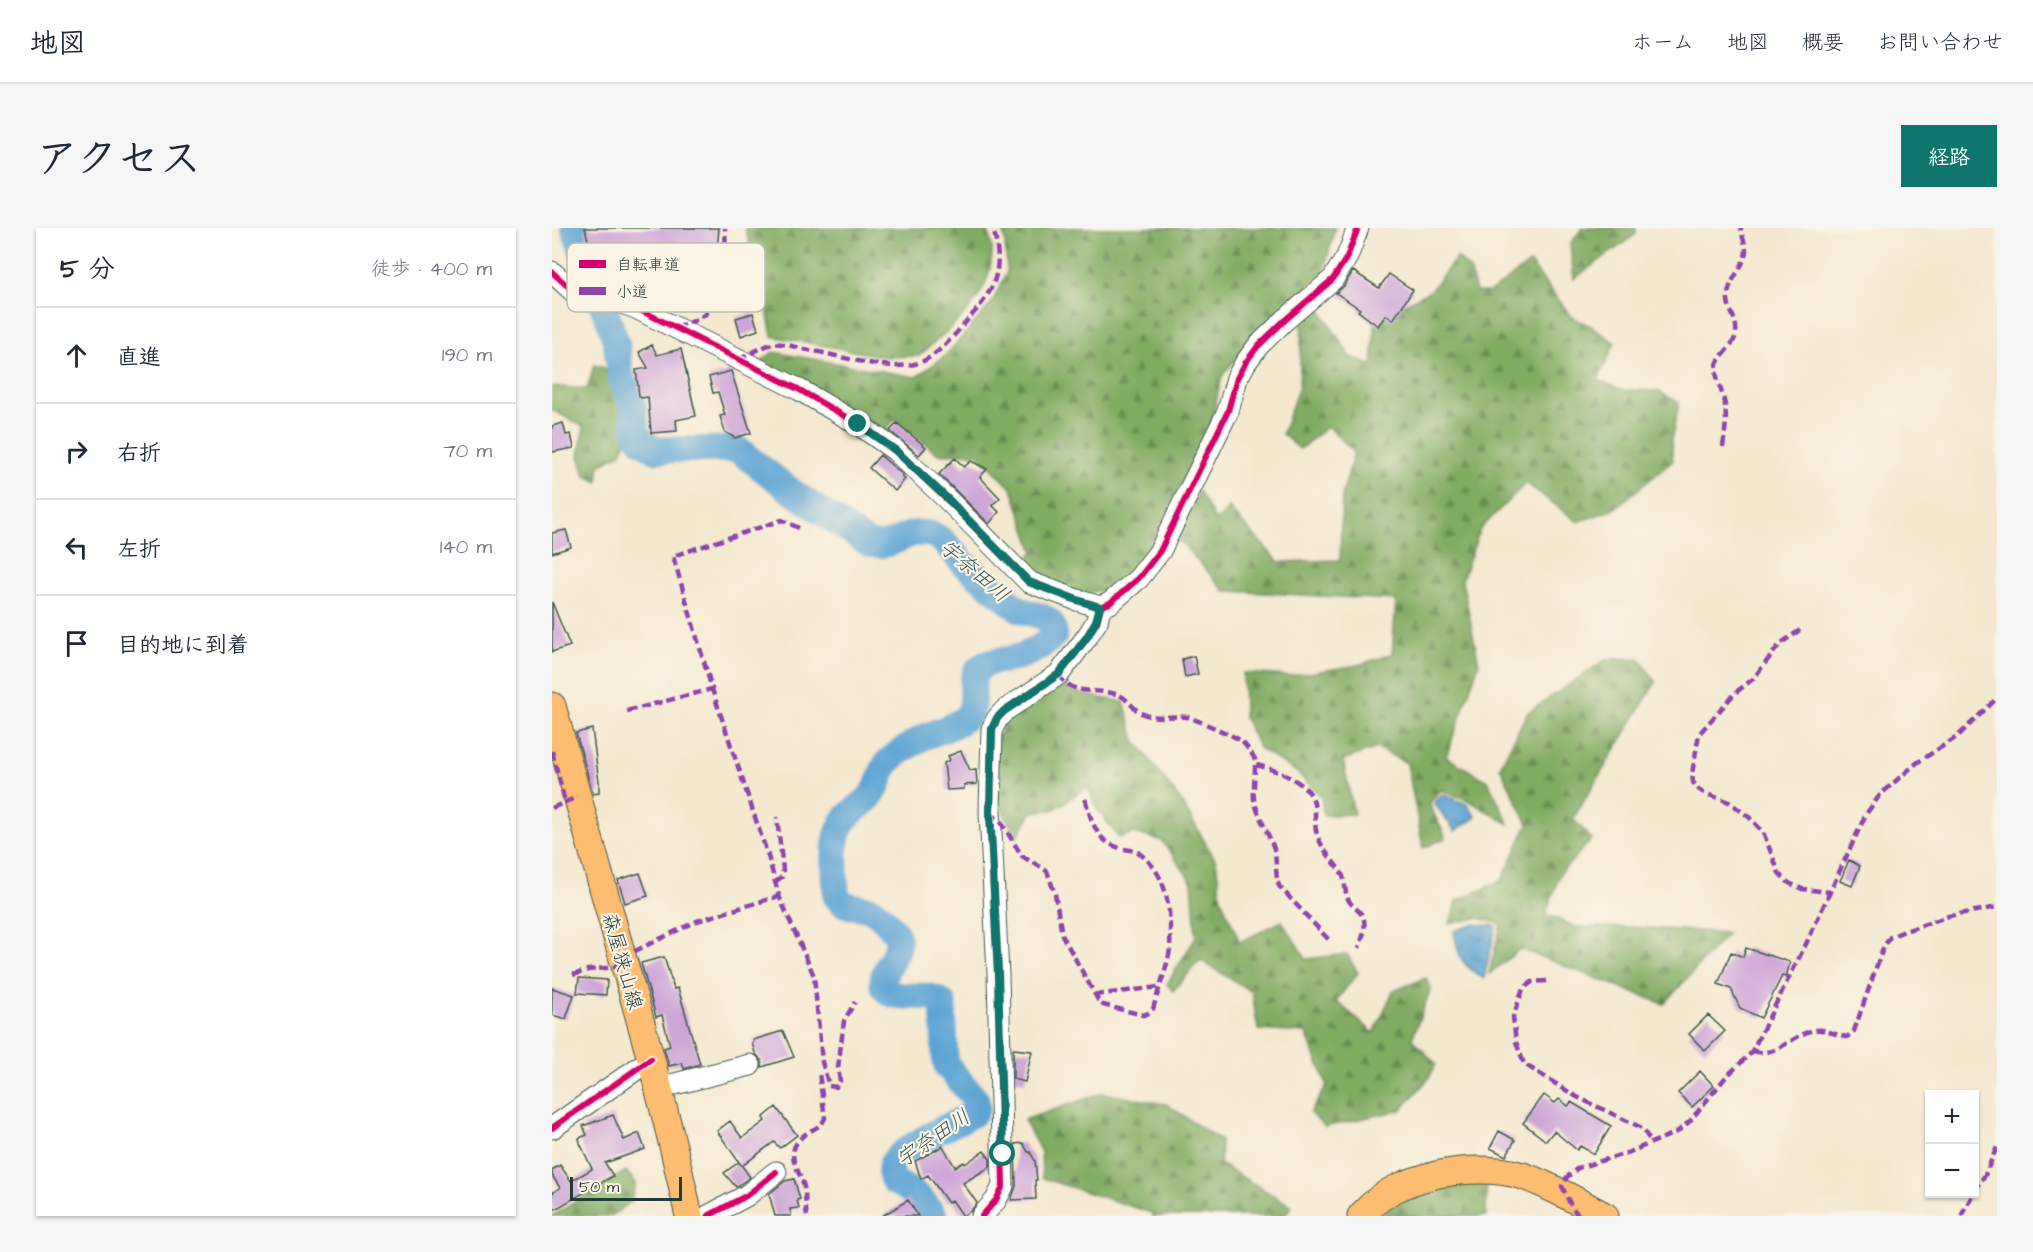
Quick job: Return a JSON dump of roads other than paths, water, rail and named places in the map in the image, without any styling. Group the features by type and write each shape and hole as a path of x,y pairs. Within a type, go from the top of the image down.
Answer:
{"main road":[{"name":"森屋狭山線","path":"552,706 659,1088 689,1216"},
{"path":"1361,1216 1383,1196 1414,1181 1462,1172 1484,1171 1508,1172 1523,1176 1605,1216"}],"street":[{"path":"640,312 798,389 858,424 895,450 951,502 1029,582 1100,607 1110,603 1139,578 1160,551 1228,411 1237,378 1246,362 1258,346 1285,320 1333,279 1347,257 1358,228"},
{"path":"552,272 567,286"},
{"path":"982,1216 996,1200 1003,1186 998,974 990,812 992,729 997,718 1004,711 1059,674 1092,629 1100,607"},
{"path":"552,1128 651,1059"},
{"path":"659,1088 750,1065"},
{"path":"708,1216 742,1208 776,1172"}],"water":[{"path":"1442,794 1467,804 1476,817 1455,831 1434,803"},
{"path":"1475,924 1496,926 1484,979 1462,960 1455,940 1454,931"}],"waterway":[{"name":"宇奈田川","path":"574,228 580,243"},
{"name":"宇奈田川","path":"605,312 616,341 621,378 633,406 636,434 643,442 655,450 737,449 791,491 868,543 886,544 920,533 934,535 943,541 968,568 1011,603 1021,610 1047,619 1053,628 1054,635 1035,650 1008,660 990,662 978,670 974,676 972,705 966,717 955,725 923,738 890,760 871,796 847,817 838,834 835,865 836,896 847,905 875,912 895,932 898,944 885,972 883,985 891,994 929,997 943,1003 947,1066 976,1100 977,1107 973,1114 917,1143 897,1157 892,1164 891,1173 894,1182 917,1196 934,1216"}]}
